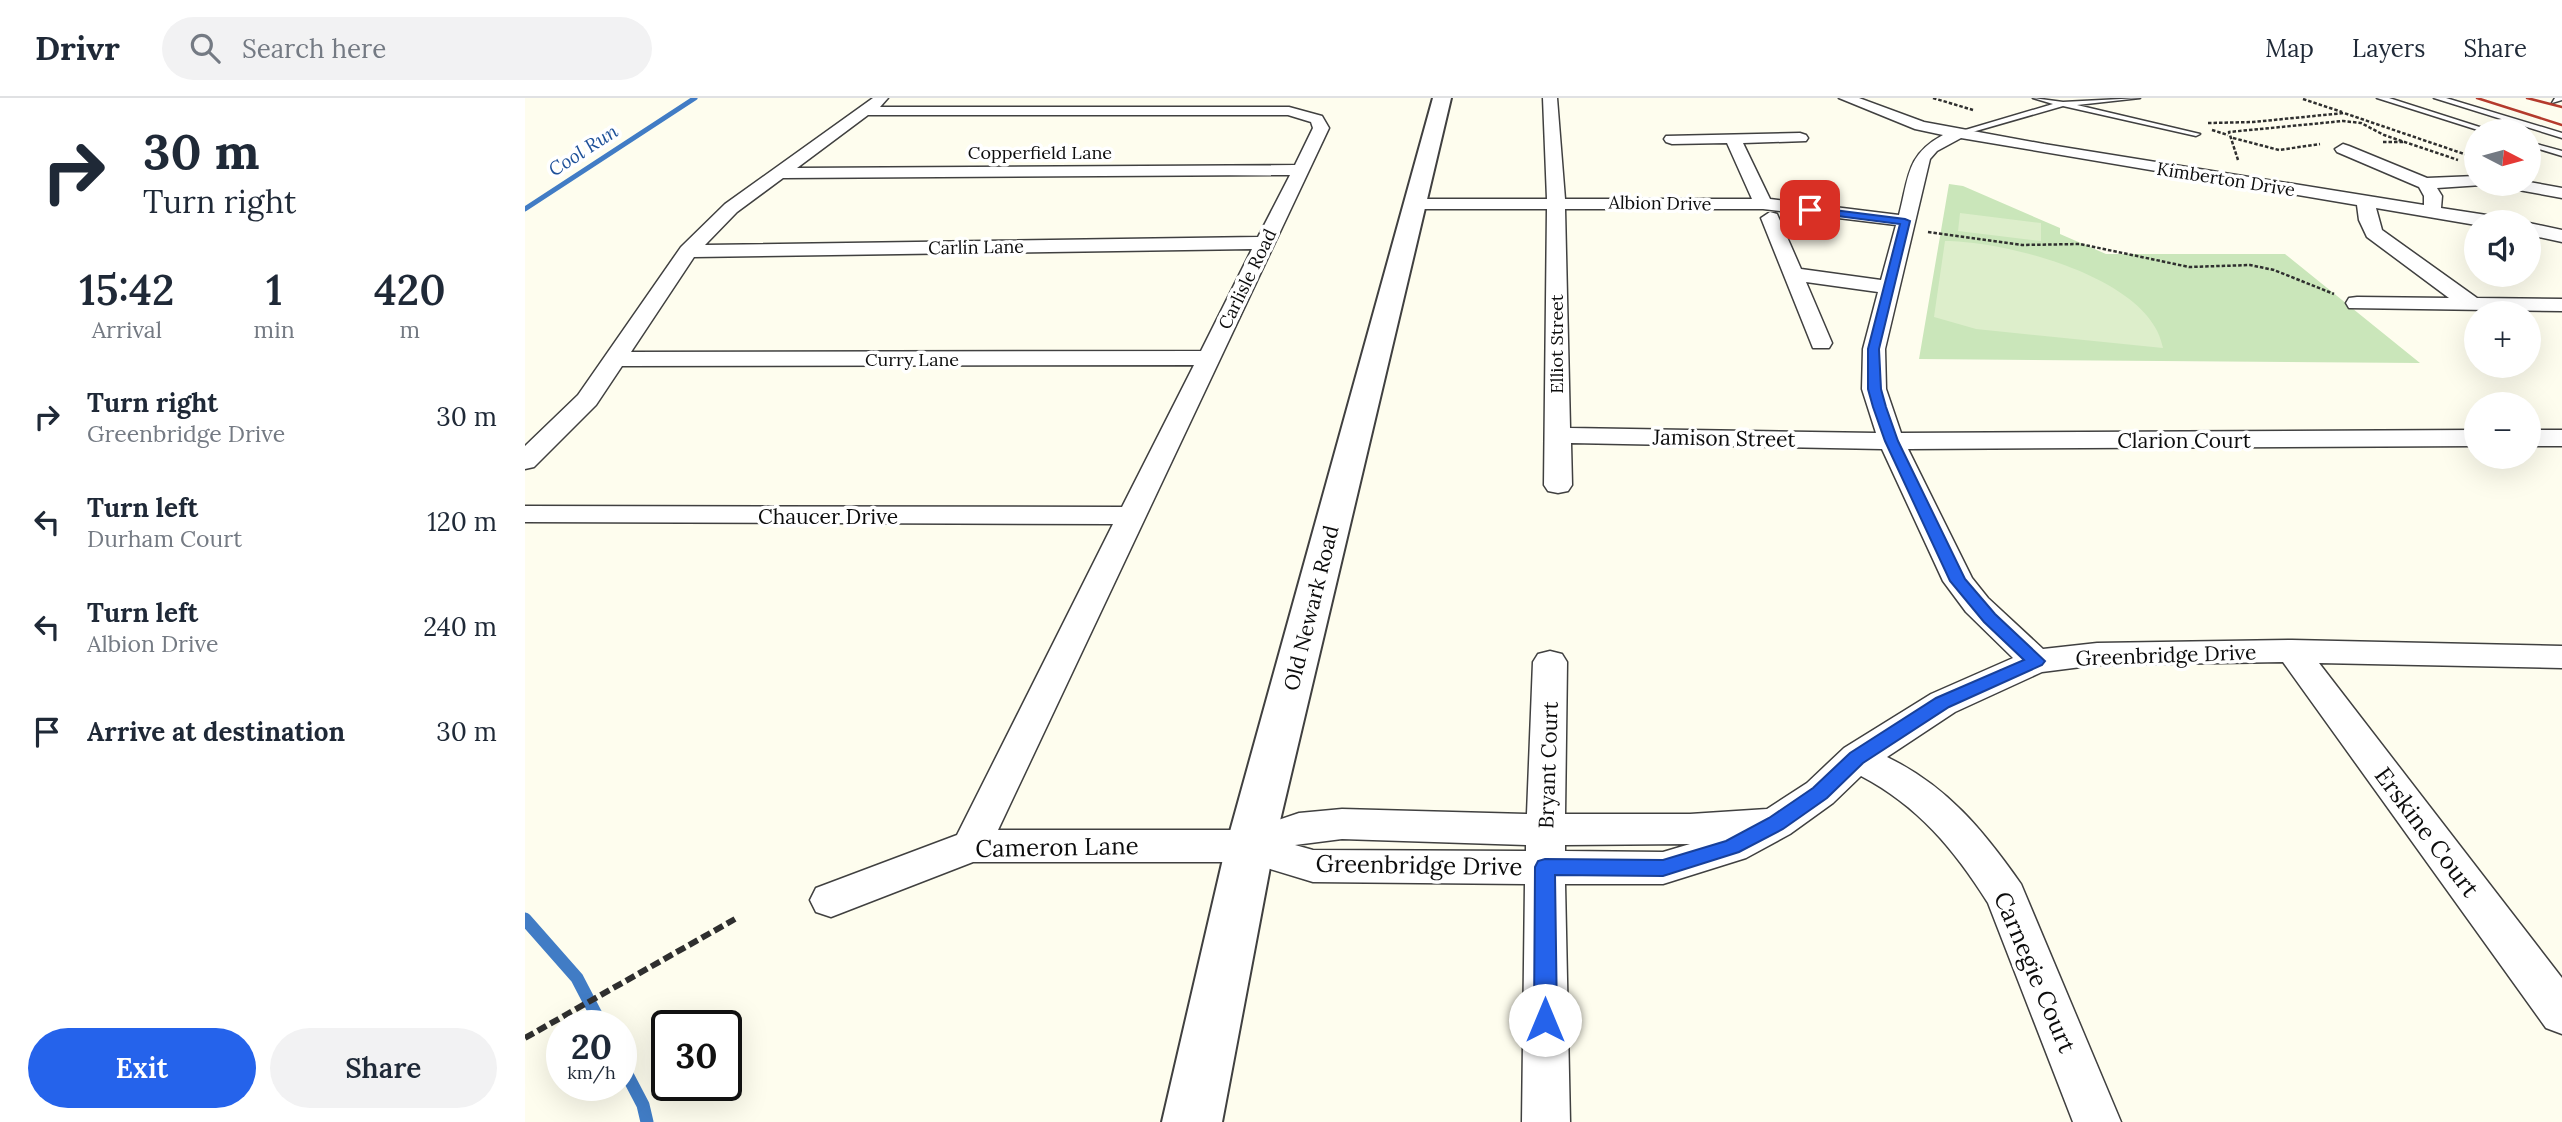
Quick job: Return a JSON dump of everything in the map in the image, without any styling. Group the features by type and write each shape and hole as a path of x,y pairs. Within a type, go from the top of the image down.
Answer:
{"street":[{"name":"Old Newark Road","path":"1192,1122 1250,846 1442,98"},
{"name":"Elliot Street","path":"1550,98 1556,202 1558,485"},
{"name":"Kimberton Drive","path":"1846,98 1907,123 2033,147 2464,217"},
{"name":"Kimberton Drive","path":"1866,98 1959,133"},
{"path":"525,461 587,400 688,251 731,208 874,105"},
{"name":"Carlisle Road","path":"874,105 1289,111 1317,119 1321,128 971,846"},
{"path":"1884,114 1913,131 1922,146 1874,349 1874,389 1891,441 1958,581 1977,605 2036,661"},
{"path":"1921,159 1931,148 1959,133"},
{"path":"1734,138 1821,343"},
{"path":"1672,139 1800,138"},
{"path":"1921,159 1959,149 2033,147"},
{"path":"2343,149 2425,183 2464,181"},
{"name":"Copperfield Lane","path":"779,173 1300,170"},
{"path":"2425,183 2433,193 2435,201 2431,212"},
{"path":"2541,189 2562,193"},
{"path":"2366,201 2370,226 2382,241 2467,301"},
{"name":"Albion Drive","path":"1414,204 1556,202 1766,211 1904,225"},
{"path":"2541,232 2562,236"},
{"name":"Carlin Lane","path":"688,251 1265,243"},
{"path":"1793,274 1888,287"},
{"path":"2357,303 2464,305"},
{"path":"2541,305 2562,305"},
{"name":"Curry Lane","path":"616,359 1209,358"},
{"name":"Jamison Street","path":"1557,435 1891,441"},
{"name":"Clarion Court","path":"1891,441 2464,438"},
{"path":"2541,438 2562,438"},
{"name":"Chaucer Drive","path":"525,514 1132,516"},
{"name":"Greenbridge Drive","path":"1250,846 1280,858 1313,866 1545,848 1663,868 1732,847 1776,823 1820,793 1857,758 1943,703 2036,661 2097,654 2292,651 2562,657"},
{"name":"Erskine Court","path":"2292,651 2562,1013"},
{"name":"Bryant Court","path":"1546,1122 1545,848 1551,662"},
{"name":"Carnegie Court","path":"1857,758 1905,782 1949,821 1983,861 2005,896 2097,1122"},
{"name":"Cameron Lane","path":"831,900 971,846 1250,846"}],"lane":[{"path":"2037,98 2196,134"},
{"path":"1959,133 2060,104 2136,98"},
{"path":"2381,98 2464,124"},
{"path":"2438,98 2562,136"},
{"path":"2541,148 2562,154"}],"path":[{"path":"1933,98 1978,112"},
{"path":"2303,99 2464,154"},
{"path":"2228,135 2208,129 2207,123 2253,122 2344,113"},
{"path":"2371,136 2402,132"},
{"path":"2232,138 2279,150 2319,144"},
{"path":"1904,225 2022,245 2080,244 2189,267 2228,263 2251,265 2274,270 2357,303"},
{"path":"525,1038 735,919"}],"green space":[{"path":"1949,184 1963,186 2060,228 2060,234 2106,254 2285,254 2420,363 1919,359"},
{"path":"1960,213 2041,223 2041,241 1958,231"},
{"path":"1945,241 2003,248 2037,256 2105,283 2132,301 2153,323 2163,348 1976,329 1934,317"}],"waterway":[{"name":"Cool Run","path":"525,209 695,98"},
{"name":"Cool Run","path":"525,919 577,978 594,1010"},
{"name":"Cool Run","path":"637,1094 647,1122"}],"railway":[{"path":"2477,98 2562,125"},
{"path":"2527,98 2562,107"}],"route":[{"path":"1545,1020 1545,867 1663,868 1732,847 1776,823 1820,793 1857,758 1943,703 2036,661 1989,618 1958,581 1891,441 1874,389 1874,349 1905,221 1810,210"}]}
